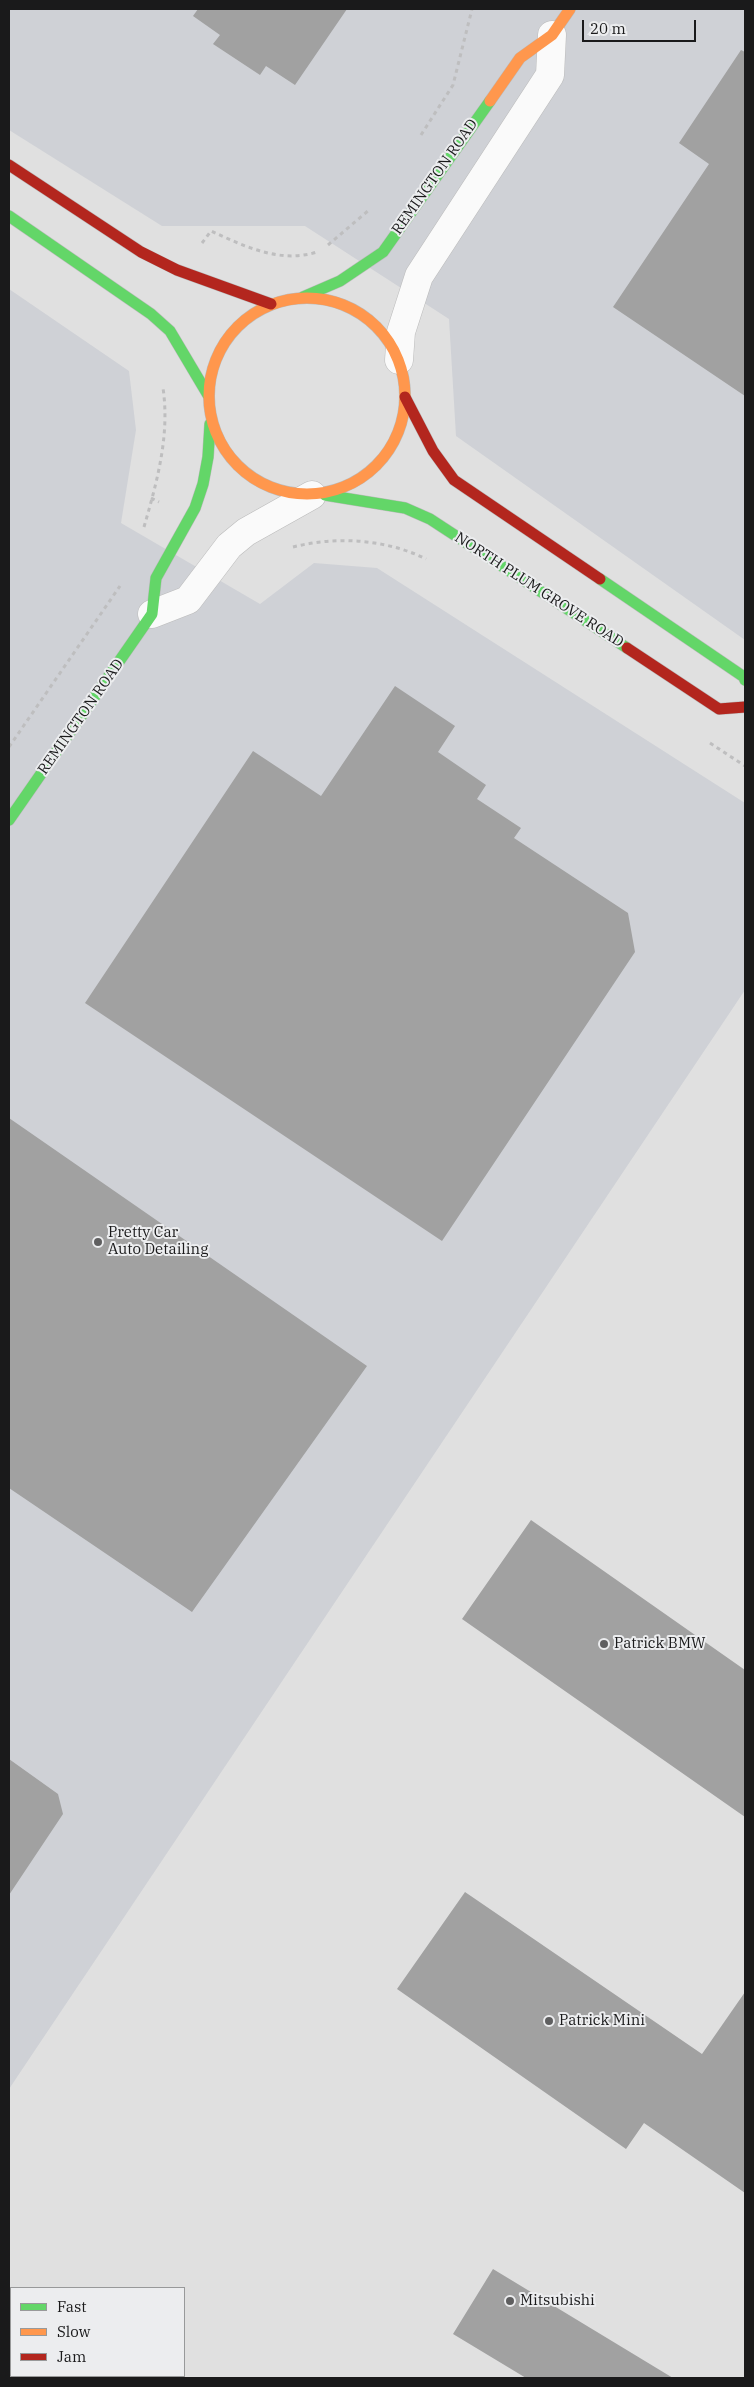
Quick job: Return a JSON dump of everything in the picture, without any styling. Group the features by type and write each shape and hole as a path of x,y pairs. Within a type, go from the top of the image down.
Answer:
{"street":[{"name":"REMINGTON ROAD","path":"301,298 340,281 383,252 520,58 552,35 570,9"},
{"path":"152,614 188,600 229,546 246,532 316,495 340,489 358,480 381,461 397,436 403,417 405,397 399,360 401,332 419,276 550,75 552,35"},
{"path":"9,164 141,252 177,270 271,304"},
{"path":"9,216 151,314 170,331 208,396"},
{"path":"210,417 208,396 210,376 226,340 254,313 271,304 301,298 321,299 342,304 360,313 376,326 390,342 399,360"},
{"path":"405,397 426,441 439,463 454,480 744,676 745,680"},
{"name":"REMINGTON ROAD","path":"9,820 152,614 156,578 194,508 203,484 208,456 210,417"},
{"name":"NORTH PLUM GROVE ROAD","path":"210,417 215,434 224,449 234,463 247,475 278,491 295,495 316,495 404,508 430,519 719,709 745,707"}],"path":[{"path":"416,143 453,85 472,9"},
{"path":"212,231 269,254 304,256 322,250 373,206"},
{"path":"142,533 164,442 166,421 162,382"},
{"path":"286,548 321,540 352,540 411,552 428,560"},
{"path":"9,747 123,579"}],"shaded area":[{"path":"9,9 745,9 745,640 456,436 449,319 305,226 162,226 9,130"},
{"path":"9,289 129,371 136,430 121,523 260,604 314,563 377,568 745,803 745,990 9,2089"}],"building":[{"path":"198,9 347,9 295,85 266,66 260,75 213,44 220,35 193,16"},
{"path":"741,50 745,52 745,396 613,307 709,164 679,143"},
{"path":"395,686 455,726 438,752 486,785 477,799 521,828 514,838 628,913 635,952 442,1241 85,1003 253,751 321,796"},
{"name":"Pretty Car Auto Detailing","path":"9,1118 367,1366 192,1612 9,1488"},
{"name":"Patrick BMW","path":"531,1520 745,1670 745,1817 462,1619"},
{"path":"9,1759 58,1794 63,1814 9,1895"},
{"name":"Patrick Mini","path":"465,1892 702,2054 745,1992 745,2193 644,2123 626,2149 397,1989"},
{"name":"Mitsubishi","path":"493,2269 673,2378 526,2378 453,2334"}],"traffic: fast":[{"path":"303,297 340,281 383,252 490,101"},
{"path":"9,216 151,314 170,331 208,395"},
{"path":"9,820 152,614 156,578 195,508 203,484 208,457 210,424"},
{"path":"325,495 405,508 430,519 627,648"},
{"path":"600,579 744,677 745,680"}],"traffic: slow":[{"path":"490,101 520,58 552,35 570,9"},
{"path":"317,298 345,305 362,314 377,326 389,341 398,358 404,377 405,396 404,415 398,434 389,451 377,466 362,478 345,487 326,493 297,494 269,487 252,478 237,466 225,451 216,434 210,415 209,386 216,358 225,341 237,326 252,314 269,305 288,299 317,298"}],"traffic: jam":[{"path":"9,165 141,252 177,270 271,304"},
{"path":"405,397 433,451 454,480 600,579"},
{"path":"627,648 719,709 745,707"}],"place":[{"name":"Pretty Car Auto Detailing","path":"98,1242"},
{"name":"Patrick BMW","path":"604,1644"},
{"name":"Patrick Mini","path":"549,2021"},
{"name":"Mitsubishi","path":"510,2301"}]}
